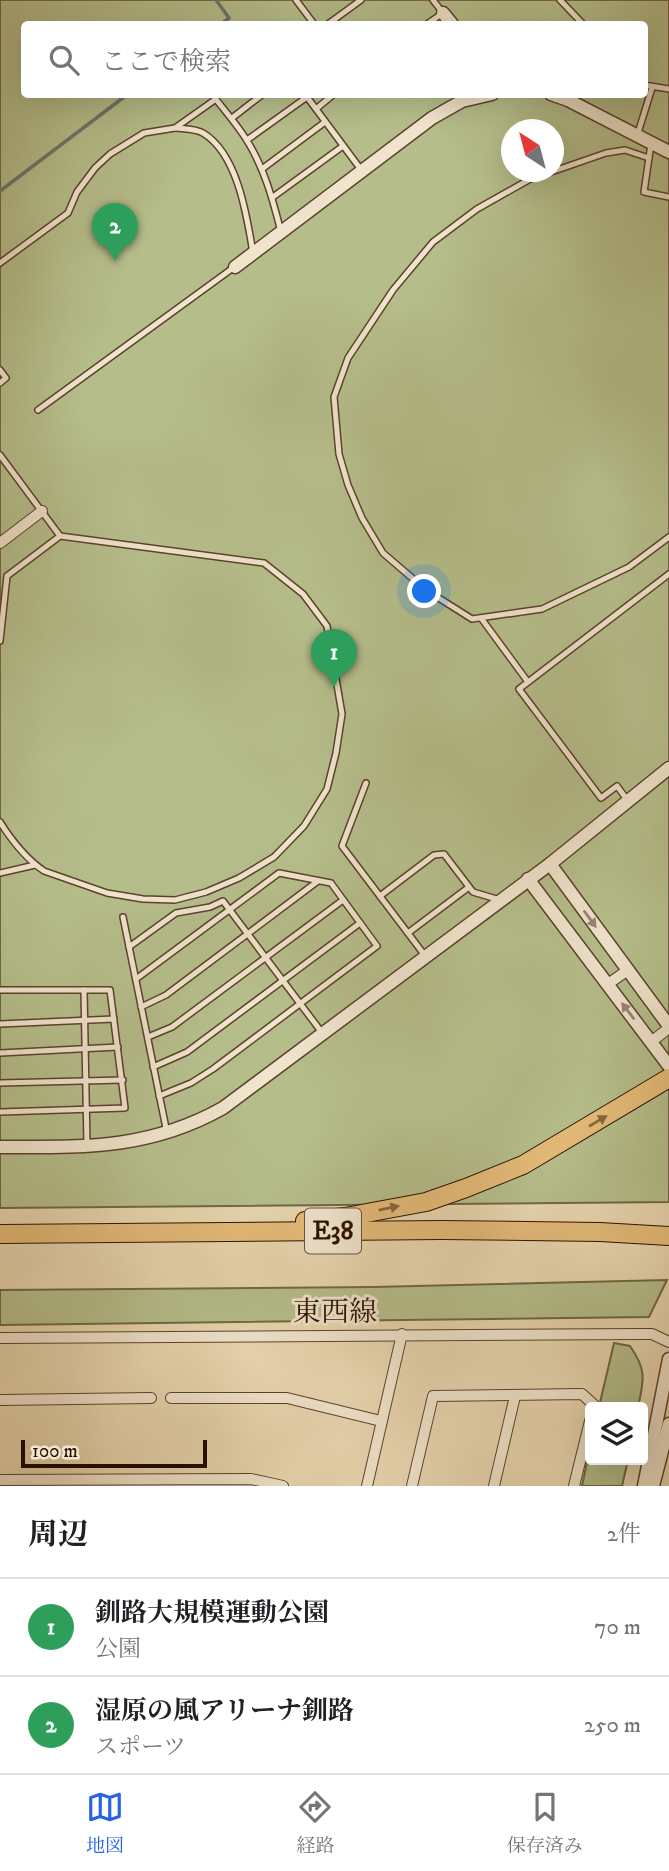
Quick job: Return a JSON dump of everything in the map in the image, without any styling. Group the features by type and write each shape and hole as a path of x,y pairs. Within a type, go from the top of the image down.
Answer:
{"highway":[{"path":"200,1232 345,1217 426,1202 523,1165 669,1078"},
{"name":"E38","path":"0,1234 526,1231 668,1241"},
{"name":"E38","path":"0,1245 668,1241"}],"street":[{"path":"443,13 450,21"},
{"path":"235,267 432,118 462,101 475,98"},
{"path":"562,98 669,152"},
{"path":"0,543 42,512"},
{"path":"0,1147 87,1147 145,1139 195,1124 223,1108 550,864 669,768"},
{"path":"550,864 669,1027 651,1042"},
{"path":"528,879 669,1066"},
{"path":"608,985 628,970"},
{"path":"367,1486 402,1334"},
{"name":"東西線","path":"0,1338 652,1334 669,1342"},
{"path":"644,1486 669,1359"},
{"path":"412,1486 433,1396 582,1394 591,1402"},
{"path":"494,1486 515,1396"},
{"path":"0,1399 150,1398"},
{"path":"171,1398 287,1398 381,1421"},
{"path":"653,1486 669,1424"},
{"path":"574,1486 585,1441"},
{"path":"0,1480 251,1479 283,1486"}],"lane":[{"path":"306,0 298,2 310,21"},
{"path":"332,21 361,0"},
{"path":"431,21 443,13 433,0"},
{"path":"560,0 580,21"},
{"path":"648,86 669,89"},
{"path":"637,136 652,88"},
{"path":"175,128 213,98"},
{"path":"215,98 247,140 262,169 273,197 281,232"},
{"path":"232,118 258,98"},
{"path":"247,140 303,98"},
{"path":"308,98 362,171"},
{"path":"316,109 329,98"},
{"path":"262,169 325,122"},
{"path":"0,264 68,213 77,192 95,168 110,154 144,133 175,128 202,132 218,148 234,174 247,217 253,253"},
{"path":"651,143 644,192 669,197"},
{"path":"273,197 343,146"},
{"path":"564,167 606,153 625,150 649,158"},
{"path":"525,182 477,209 433,242 393,290 348,358 334,397 340,454 348,485 362,518 383,553 426,590 472,619 542,609 629,567 668,539"},
{"path":"38,410 235,267"},
{"path":"0,370 6,378 0,383"},
{"path":"0,455 60,536"},
{"path":"0,641 7,576 60,536 264,563 303,594 327,626 342,714 327,789 304,826 274,857 239,878 206,892 176,900 107,894 44,871 35,865 14,844 0,822"},
{"path":"629,802 617,786 601,798 519,689 669,574"},
{"path":"481,618 528,682"},
{"path":"366,783 342,846 426,957"},
{"path":"380,896 435,855 444,854 473,892 501,900"},
{"path":"0,873 35,865"},
{"path":"136,979 279,873 331,883 377,946 213,1069 191,1083 159,1096"},
{"path":"141,1007 166,995 318,880"},
{"path":"408,933 469,887"},
{"path":"148,1037 172,1027 343,900"},
{"path":"130,947 177,913 210,907 223,901 323,1034"},
{"path":"123,916 167,1133"},
{"path":"153,1067 187,1052 360,923"},
{"path":"0,990 110,990 125,1108 0,1112"},
{"path":"84,990 87,1147"},
{"path":"0,1024 114,1019"},
{"path":"0,1053 118,1047"},
{"path":"0,1083 123,1080"}],"green space":[{"path":"0,0 669,0 669,1202 0,1208"},
{"path":"667,1280 649,1317 0,1325 0,1290 374,1287"},
{"path":"614,1343 630,1346 643,1375 639,1402 600,1402"},
{"path":"586,1465 627,1465 622,1486 582,1486"}],"waterway":[{"path":"216,0 229,18 225,21"},
{"path":"0,191 123,98"}],"place":[{"name":"湿原の風アリーナ釧路","path":"115,261"},
{"name":"釧路大規模運動公園","path":"334,687"}]}
